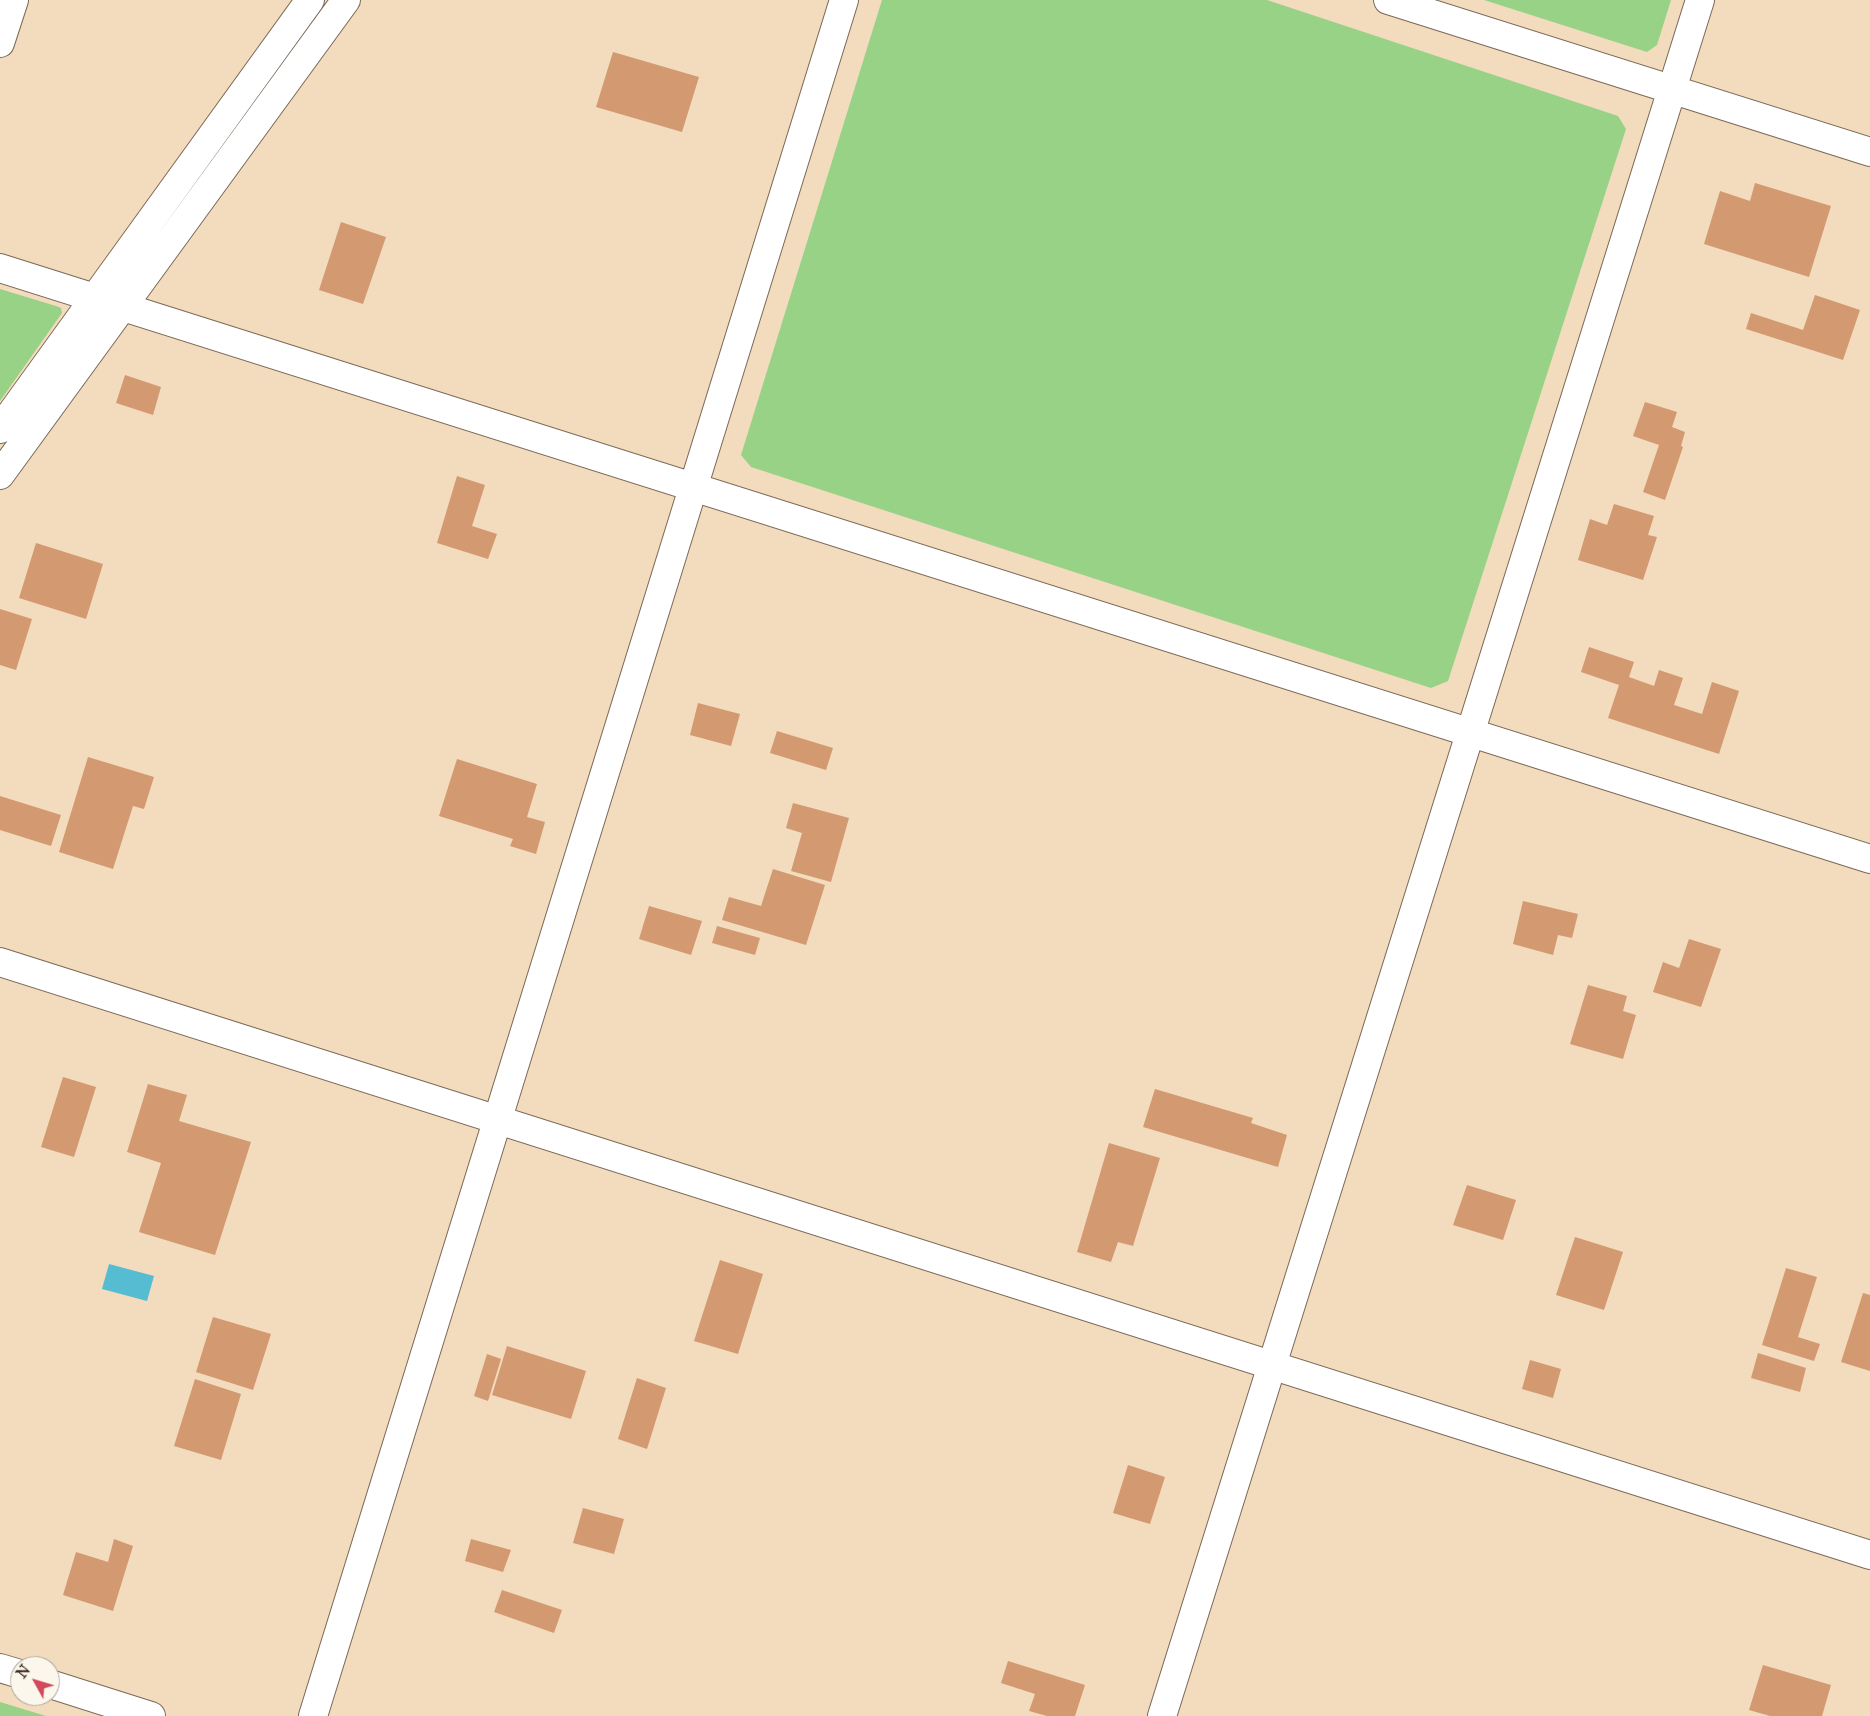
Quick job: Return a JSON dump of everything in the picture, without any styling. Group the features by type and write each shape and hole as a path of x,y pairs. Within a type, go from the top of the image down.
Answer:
{"street":[{"path":"0,43 14,0"},
{"path":"0,429 310,0"},
{"path":"0,475 346,0"},
{"path":"313,1716 844,0"},
{"path":"1388,0 1870,152"},
{"path":"1162,1716 1700,0"},
{"path":"0,268 1870,859"},
{"path":"0,962 1870,1554"},
{"path":"60,1687 151,1716"}],"green space":[{"path":"882,0 1267,0 1618,116 1626,129 1448,681 1431,688 751,467 741,455"},
{"path":"1484,0 1671,0 1657,45 1647,52"},
{"path":"0,289 56,306 61,308 62,313 0,401"},
{"path":"0,1702 46,1716 0,1716"}],"water":[{"path":"109,1264 154,1276 147,1301 102,1289"}],"building":[{"path":"613,52 699,77 682,132 596,107"},
{"path":"1755,183 1831,206 1809,277 1704,244 1720,191 1750,201"},
{"path":"341,222 386,237 363,304 319,290"},
{"path":"1815,295 1860,310 1843,360 1746,329 1751,313 1803,330"},
{"path":"125,375 161,387 153,415 116,403"},
{"path":"1645,402 1677,412 1672,427 1685,432 1681,446 1683,447 1665,500 1643,492 1659,445 1633,436"},
{"path":"457,476 485,485 472,526 497,534 488,559 437,543"},
{"path":"1614,504 1654,516 1648,535 1657,537 1643,580 1578,560 1590,519 1607,525"},
{"path":"36,543 103,564 86,619 19,598"},
{"path":"0,609 32,619 16,670 0,665"},
{"path":"1589,647 1634,662 1629,677 1654,686 1659,670 1683,678 1674,705 1702,714 1712,682 1739,691 1719,754 1608,718 1619,685 1581,672"},
{"path":"698,703 740,714 731,746 690,735"},
{"path":"777,731 833,748 826,770 770,753"},
{"path":"88,757 154,777 144,809 133,806 113,869 59,852"},
{"path":"457,759 537,784 527,817 545,822 536,854 510,846 513,839 439,816"},
{"path":"0,796 61,815 51,846 0,830"},
{"path":"793,803 849,818 831,882 791,871 802,833 786,828"},
{"path":"773,869 825,885 806,945 722,920 729,897 761,906"},
{"path":"1523,901 1578,914 1572,938 1558,935 1553,955 1513,944"},
{"path":"649,906 702,921 691,955 639,939"},
{"path":"717,926 760,938 755,955 712,943"},
{"path":"1689,939 1721,949 1701,1007 1653,992 1663,962 1679,968"},
{"path":"1588,985 1627,996 1623,1011 1636,1015 1623,1059 1570,1044"},
{"path":"63,1077 96,1087 74,1157 41,1147"},
{"path":"148,1084 187,1095 179,1121 251,1142 215,1255 139,1232 161,1163 127,1152"},
{"path":"1155,1089 1253,1118 1251,1123 1287,1135 1278,1167 1143,1127"},
{"path":"1109,1143 1160,1158 1133,1246 1118,1242 1111,1262 1077,1252"},
{"path":"1467,1185 1516,1200 1503,1240 1453,1225"},
{"path":"1575,1237 1623,1252 1604,1310 1556,1295"},
{"path":"720,1260 763,1274 738,1354 694,1341"},
{"path":"1786,1268 1817,1277 1798,1337 1820,1344 1814,1361 1762,1345"},
{"path":"1863,1293 1870,1295 1870,1371 1841,1362"},
{"path":"213,1317 271,1334 253,1390 196,1372"},
{"path":"507,1346 586,1371 571,1419 492,1395"},
{"path":"1758,1353 1806,1368 1800,1392 1751,1378"},
{"path":"487,1354 501,1359 488,1401 474,1396"},
{"path":"1530,1360 1561,1369 1553,1398 1522,1389"},
{"path":"637,1378 666,1388 647,1449 618,1439"},
{"path":"195,1379 241,1394 221,1460 174,1446"},
{"path":"1128,1465 1165,1477 1150,1524 1113,1513"},
{"path":"583,1508 624,1519 614,1554 573,1543"},
{"path":"114,1539 133,1546 113,1611 63,1595 76,1552 108,1562"},
{"path":"471,1539 511,1550 503,1572 465,1561"},
{"path":"502,1590 562,1610 554,1633 494,1612"},
{"path":"1008,1661 1085,1685 1075,1716 1047,1716 1029,1711 1035,1694 1001,1683"},
{"path":"1763,1665 1831,1685 1822,1716 1770,1716 1749,1710"}]}
